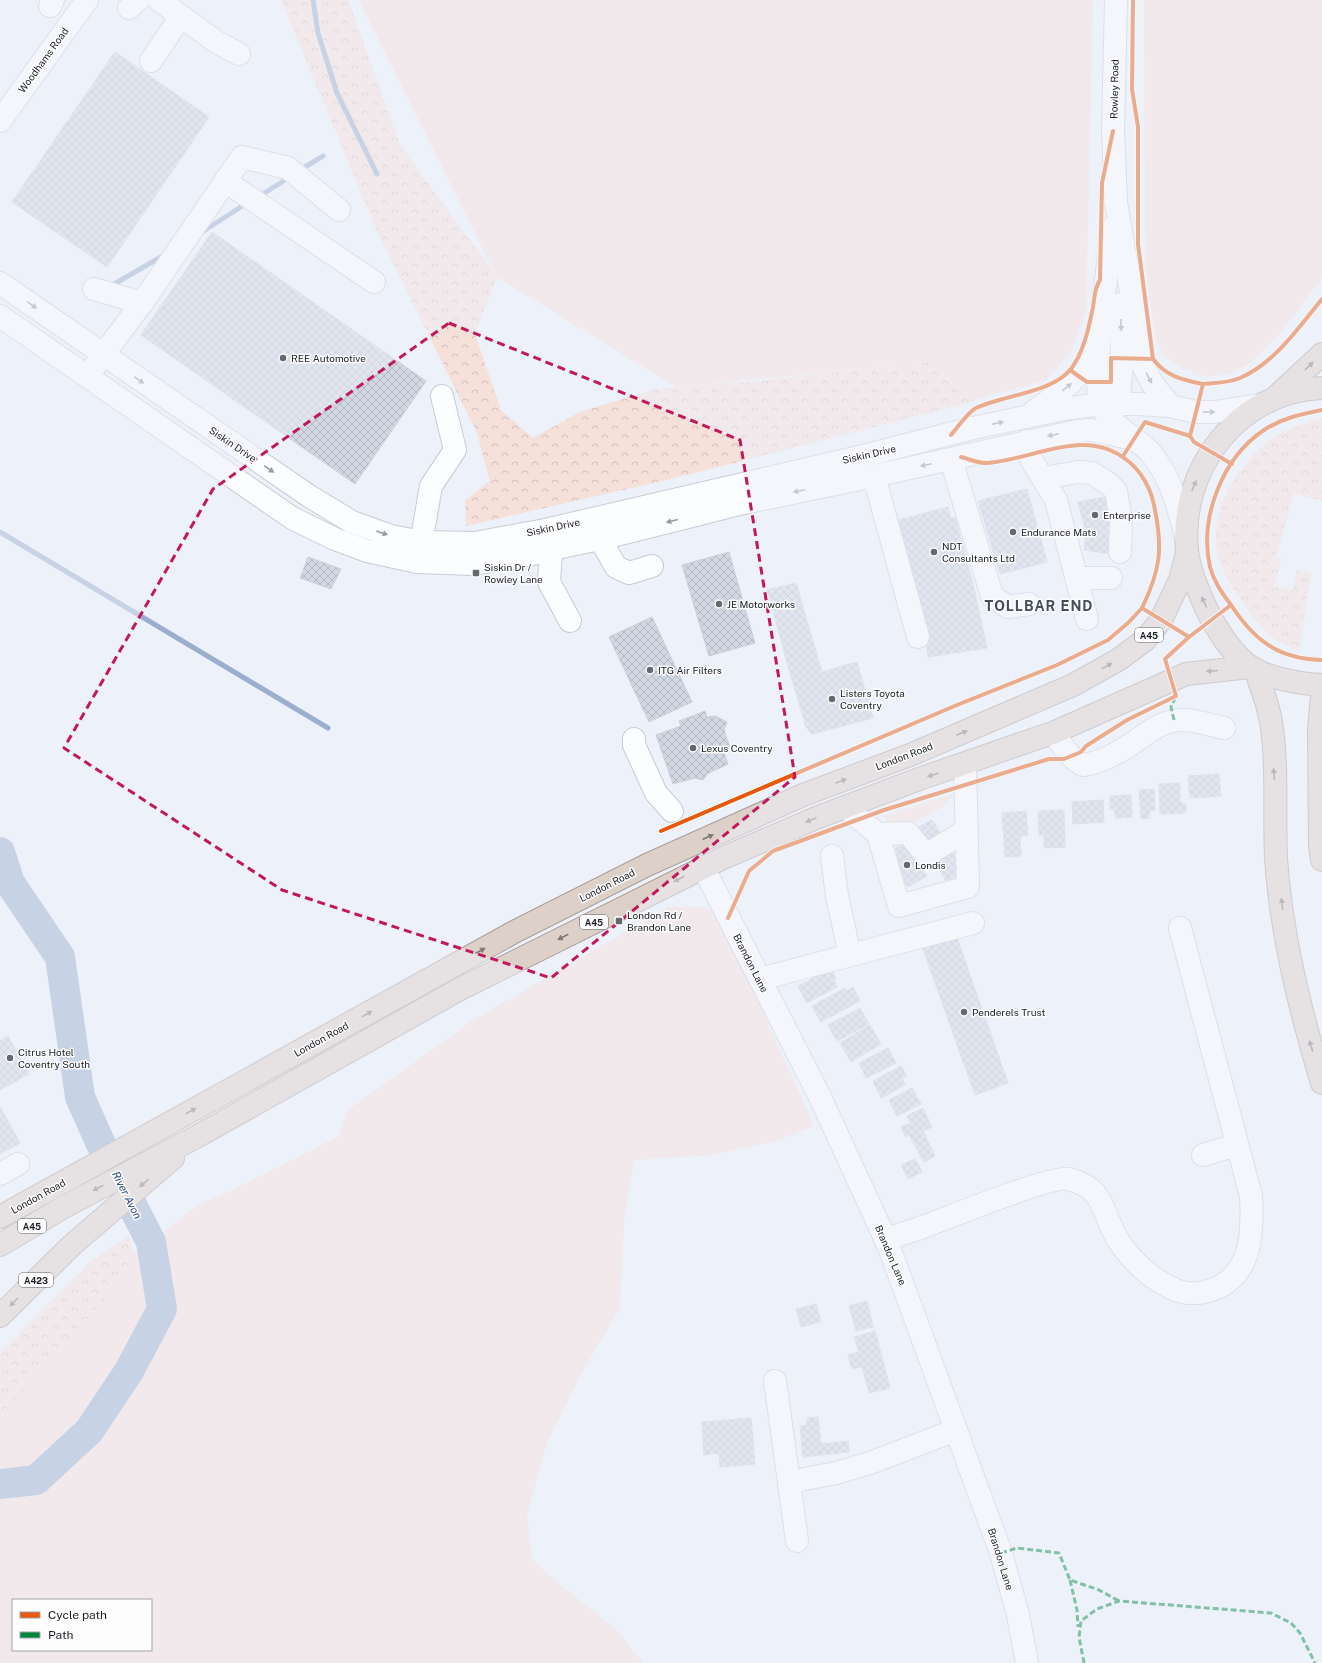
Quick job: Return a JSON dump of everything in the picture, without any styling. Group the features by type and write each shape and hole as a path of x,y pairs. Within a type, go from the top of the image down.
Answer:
{"highway":[{"path":"1322,354 1268,401 1226,432 1203,466 1192,488 1187,511 1186,545 1196,585 1212,620 1231,647 1253,668 1270,675 1322,685"},
{"path":"1268,401 1322,388"},
{"name":"London Road","path":"0,1217 516,931 647,865 804,795 910,755 1073,685 1099,671 1118,660 1145,640 1158,625 1172,600 1180,580 1186,545"},
{"path":"1253,668 1267,704 1271,723 1275,788 1276,859 1286,942 1308,1038 1322,1083"},
{"name":"A45","path":"198,1136 460,989 703,867 845,807 1055,732 1186,674 1253,668"},
{"path":"1322,696 1319,729 1320,845 1322,860"},
{"name":"A423","path":"0,1316 72,1245 172,1154 198,1136"},
{"name":"A45","path":"0,1245 64,1207 172,1154"}],"street":[{"name":"Woodhams Road","path":"0,121 87,0"},
{"path":"159,0 215,41 239,54"},
{"name":"Rowley Road","path":"1116,0 1113,131 1116,202"},
{"path":"151,61 181,16"},
{"path":"88,376 102,355 142,303 242,157 288,168 339,210"},
{"path":"225,181 374,282"},
{"path":"1116,202 1131,292 1139,358 1152,383 1170,406"},
{"path":"1116,202 1099,342 1098,382 1110,408 1133,439 1150,452 1168,481 1175,497 1186,545"},
{"path":"1091,430 1110,408 1122,358 1120,303 1123,244"},
{"name":"Siskin Drive","path":"0,283 102,355 309,496 352,522 391,536 422,542 475,543 545,530 859,457 973,428 1064,409 1170,406 1196,412 1216,412 1268,401"},
{"path":"94,288 142,303"},
{"path":"0,316 292,518 335,539 367,551 417,562 474,564 551,551 561,547 600,540 739,504 1077,431 1091,430 1133,439"},
{"path":"1024,418 1069,386 1079,376 1099,342"},
{"path":"417,562 422,542 430,486 455,450 442,396"},
{"path":"1027,441 1032,461 1056,500 1087,619"},
{"path":"951,459 992,596 1008,607 1029,604"},
{"path":"1043,478 1078,472 1092,473 1109,484 1116,491 1121,520 1120,552"},
{"path":"874,476 918,637"},
{"path":"545,530 551,551 549,582 570,622"},
{"path":"600,540 616,567 629,573 652,566"},
{"path":"1077,578 1111,578"},
{"path":"1055,732 1062,747 1074,760 1083,766 1102,760 1132,744 1157,726 1174,720 1197,721 1215,733"},
{"path":"634,739 634,745 656,793 672,811"},
{"path":"845,807 878,834 899,906 968,887 965,764"},
{"path":"878,834 908,833 926,855 967,830"},
{"path":"832,856 837,896 850,955"},
{"name":"Brandon Lane","path":"703,867 820,1097 903,1282 1001,1553 1018,1615 1027,1663"},
{"path":"760,979 973,923"},
{"path":"885,1240 982,1204 1041,1184 1067,1178 1084,1184 1100,1197 1107,1218 1120,1243 1137,1264 1156,1279 1179,1291 1202,1294 1222,1287 1235,1276 1247,1256 1253,1225 1251,1196 1236,1145 1180,928"},
{"path":"1203,1155 1236,1145"},
{"path":"775,1381 797,1541"},
{"path":"789,1482 836,1473 870,1463 956,1430"}],"highlighted area":[{"path":"449,323 740,440 795,777 551,978 282,890 64,748 213,489"}],"green space":[{"path":"281,0 348,0 400,145 497,277 475,334 501,410 533,438 580,412 656,389 756,381 933,362 975,401 671,479 466,526 465,500 490,481 477,433 377,231"},
{"path":"359,0 1093,0 1086,312 1070,353 1046,380 974,400 933,362 676,387 497,277"},
{"path":"1144,0 1322,0 1322,278 1278,336 1249,364 1227,374 1206,377 1182,368 1164,356 1155,336 1145,258"},
{"path":"1322,418 1322,501 1294,493 1276,557 1281,559 1274,586 1293,590 1297,570 1311,573 1299,651 1273,638 1266,632 1238,597 1225,575 1219,559 1216,543 1217,527 1220,511 1226,495 1243,467 1254,454 1279,434"},
{"path":"953,794 946,804 939,809 923,818 903,826 888,822 884,816"},
{"path":"668,907 704,907 708,908 721,919 814,1126 779,1140 713,1155 634,1160 624,1223 620,1308 583,1370 547,1443 527,1514 532,1559 557,1582 616,1629 643,1663 0,1663 0,1417 120,1283 133,1255 197,1206 253,1180 339,1136 348,1110 472,1021"},
{"path":"129,1235 133,1255 120,1283 0,1417 0,1353 89,1263"}],"building":[{"path":"115,52 209,117 107,267 12,202"},
{"name":"REE Automotive","path":"212,232 426,381 355,484 141,335"},
{"name":"Endurance Mats","path":"1027,489 1047,562 1000,574 978,501"},
{"name":"Enterprise","path":"1105,497 1113,529 1111,554 1084,550 1086,532 1078,502"},
{"name":"NDT Consultants Ltd","path":"948,507 951,518 955,517 973,584 987,648 928,657 924,621 895,521"},
{"name":"JE Motorworks","path":"729,552 755,643 709,656 682,565"},
{"path":"308,557 341,569 331,589 300,578"},
{"name":"Listers Toyota Coventry","path":"796,583 822,672 792,680 767,590"},
{"name":"ITG Air Filters","path":"652,617 692,702 649,722 609,637"},
{"name":"Listers Toyota Coventry","path":"857,662 873,718 812,734 806,727 792,680"},
{"name":"Lexus Coventry","path":"705,711 707,717 715,716 727,722 724,730 730,747 723,750 728,764 707,774 703,780 695,778 673,784 656,735 681,726 679,721"},
{"path":"1219,774 1221,796 1190,798 1188,776"},
{"path":"1180,783 1180,803 1186,803 1186,813 1160,814 1159,784"},
{"path":"1154,789 1155,810 1149,811 1150,818 1141,819 1139,790"},
{"path":"1131,795 1132,817 1115,818 1115,809 1110,809 1110,796"},
{"path":"1103,800 1104,822 1073,824 1072,802"},
{"path":"1064,810 1065,847 1044,848 1044,835 1039,835 1038,811"},
{"path":"1026,811 1028,836 1020,836 1021,856 1005,857 1002,813"},
{"path":"932,820 964,870 947,882 935,863 919,872 905,851 923,841 915,829"},
{"name":"Londis","path":"905,842 927,876 908,887 886,855"},
{"name":"Penderels Trust","path":"954,929 1008,1083 975,1095 920,941"},
{"path":"831,969 836,979 834,980 837,987 807,1003 798,986"},
{"path":"853,987 860,1001 821,1022 812,1006 845,988 847,991"},
{"path":"860,1008 869,1024 837,1041 828,1025"},
{"path":"870,1025 881,1044 851,1062 840,1043"},
{"name":"Citrus Hotel Coventry South","path":"8,1036 29,1074 0,1090 0,1041"},
{"path":"888,1048 896,1063 866,1078 859,1063"},
{"path":"901,1066 907,1076 902,1078 905,1085 881,1098 873,1081"},
{"path":"912,1088 921,1104 897,1116 889,1100"},
{"path":"0,1107 20,1143 0,1154"},
{"path":"923,1108 932,1127 923,1131 935,1156 924,1162 909,1135 906,1137 901,1127 911,1123 907,1116"},
{"path":"915,1159 922,1172 908,1179 901,1165"},
{"path":"867,1301 873,1327 856,1331 849,1306"},
{"path":"816,1304 821,1322 801,1327 796,1309"},
{"path":"875,1331 883,1361 852,1369 848,1355 859,1352 854,1337"},
{"path":"883,1361 890,1388 869,1393 862,1366"},
{"path":"818,1417 821,1444 848,1441 849,1452 803,1457 800,1426 807,1425 807,1418"},
{"path":"751,1418 755,1464 720,1467 719,1453 704,1455 702,1422"}],"waterway":[{"path":"313,0 318,33 337,93 377,174"},
{"path":"300,170 323,156"},
{"path":"258,197 290,177"},
{"path":"202,232 247,203"},
{"path":"109,287 166,254"},
{"path":"0,532 328,728"},
{"name":"River Avon","path":"0,852 10,883 60,957 80,1097 100,1142 151,1242 162,1309 129,1371 89,1431 36,1480 0,1484"}],"marked path":[{"path":"1174,720 1171,707 1176,696"},
{"path":"1001,1553 1017,1548 1059,1553 1070,1580 1099,1590 1119,1601"},
{"path":"1070,1580 1077,1610 1078,1627"},
{"path":"1084,1663 1079,1637 1081,1621 1097,1609 1119,1601 1271,1613 1291,1623 1300,1633 1315,1663"}],"cycle path":[{"path":"1133,0 1132,89 1138,127 1138,244 1153,359 1163,370 1188,381 1203,384"},
{"path":"951,435 966,417 976,408 1026,393 1052,383 1063,377 1071,369 1079,356 1087,334 1095,292 1100,280 1102,183 1113,131"},
{"path":"1232,464 1194,442 1190,436 1203,384 1235,380 1253,371 1275,354 1286,343 1322,299"},
{"path":"1070,370 1087,382 1111,382 1111,358 1153,359"},
{"path":"728,918 749,871 773,851 884,810 1049,759 1064,759 1081,752 1086,746 1127,720 1176,696 1165,659 1189,637 1231,605 1221,592 1214,578 1210,567 1207,548 1211,510 1217,491 1226,473 1236,456 1249,442 1264,430 1285,419 1322,410"},
{"path":"1123,456 1145,422 1190,436"},
{"path":"961,457 988,463 1060,447 1077,445 1095,446 1112,451 1128,461 1133,465 1145,481 1154,505 1159,533 1157,569 1142,608 1189,637"},
{"path":"1231,605 1258,638 1269,645 1292,656 1322,660"},
{"path":"661,831 957,705 1057,665 1108,640 1128,623 1142,608"}],"place":[{"name":"REE Automotive","path":"283,358"},
{"name":"Enterprise","path":"1095,515"},
{"name":"Endurance Mats","path":"1013,532"},
{"name":"NDT Consultants Ltd","path":"934,552"},
{"name":"Siskin Dr / Rowley Lane","path":"476,573"},
{"name":"JE Motorworks","path":"719,604"},
{"name":"ITG Air Filters","path":"650,670"},
{"name":"Listers Toyota Coventry","path":"832,699"},
{"name":"Lexus Coventry","path":"693,748"},
{"name":"Londis","path":"907,865"},
{"name":"London Rd / Brandon Lane","path":"619,921"},
{"name":"Penderels Trust","path":"964,1012"},
{"name":"Citrus Hotel Coventry South","path":"10,1058"}],"district":[{"name":"TOLLBAR END","path":"1039,606"}]}
